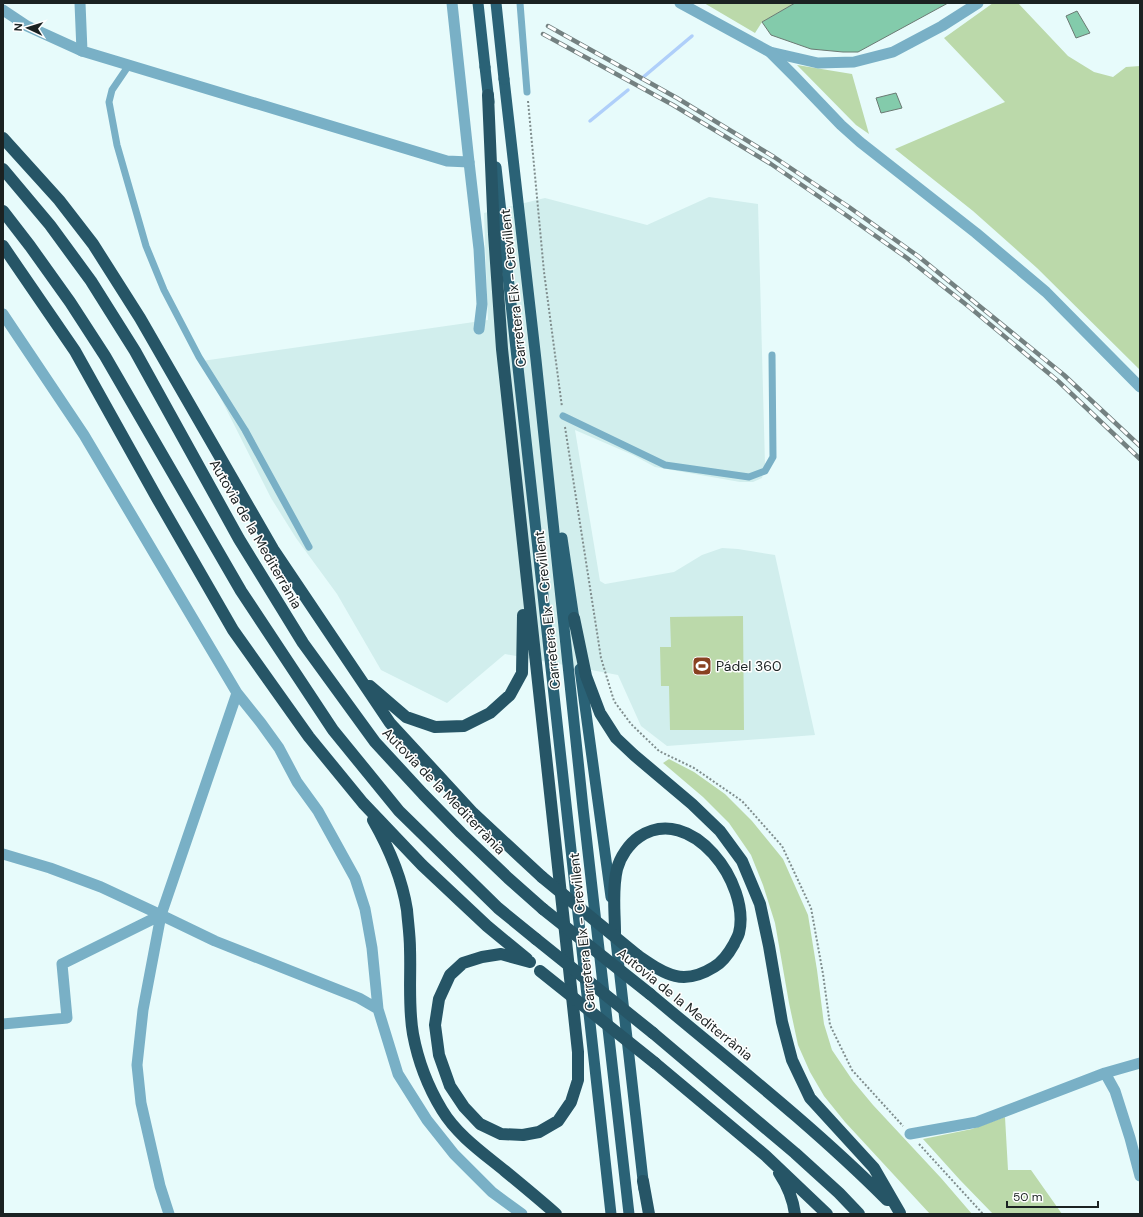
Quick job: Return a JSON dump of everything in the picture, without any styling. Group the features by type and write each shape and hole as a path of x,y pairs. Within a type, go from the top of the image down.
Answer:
{"highway":[{"name":"Carretera Elx - Crevillent","path":"478,3 612,1214"},
{"name":"Carretera Elx - Crevillent","path":"496,3 536,360 583,808 629,1214"},
{"path":"488,95 494,234 501,334 516,488 577,1044 578,1080 571,1102 558,1121 539,1132 523,1135 501,1134 480,1124 464,1107 450,1086 438,1055 435,1025 438,1000 450,975 463,962 501,954 530,962"},
{"path":"3,138 59,200 93,244 140,318 273,549 355,672 390,722 474,813 542,877 637,956 663,972 681,977 697,976 716,967 730,953 739,934 740,911 734,889 724,868 712,851 696,839 680,831 663,828 648,831 634,841 624,854 617,868 614,888 615,933"},
{"name":"Autovia de la Mediterrània","path":"3,169 50,225 91,281 135,351 239,539 302,643 375,742 461,833 508,878 543,909 650,994 806,1124 855,1168 900,1213"},
{"path":"3,211 70,302 105,356 241,591 333,730 399,811 498,908 653,1033 795,1153 839,1193 859,1214"},
{"path":"3,246 75,351 157,498 234,630 309,737 363,803 422,865 487,926 766,1156 827,1214"},
{"path":"536,360 574,618 615,933 646,1214"},
{"path":"355,672 406,717 435,727 464,726 490,713 510,695 522,673 524,625 516,488"},
{"path":"574,618 586,676 600,713 616,738 692,804 720,831 742,861 760,904 782,1022 792,1060 810,1098 874,1168 900,1213"},
{"path":"363,803 384,839 397,869 406,909 410,948 413,1033 419,1060 430,1088 442,1111 456,1129 482,1153 533,1193 556,1214"},
{"path":"766,1156 785,1182 794,1204 795,1214"},
{"path":"643,1181 649,1214"}],"street":[{"path":"80,3 82,51"},
{"path":"452,3 479,249 482,304 479,329"},
{"path":"680,3 770,52 841,125 860,142 976,233 1046,292 1140,387"},
{"path":"689,3 776,49 784,55 803,78 853,129 947,202 1037,277 1140,378"},
{"path":"770,52 818,63 848,63 893,52 942,26 978,3"},
{"path":"3,10 27,26 82,51 447,161 469,162"},
{"path":"3,314 84,435 237,693 261,722 279,748 298,782 318,811 355,878 365,909 372,948 378,1009 398,1074 427,1120 454,1154 492,1192 522,1214"},
{"path":"169,1214 160,1186 141,1102 137,1065 143,1010 161,915 237,693"},
{"path":"3,854 50,868 101,887 215,941 359,998 378,1009"},
{"path":"3,1024 67,1018 62,964 161,915"},
{"path":"910,1134 977,1122 1105,1073 1140,1063"},
{"path":"1105,1073 1115,1091 1140,1176"}],"lane":[{"path":"520,3 527,92"},
{"path":"129,65 112,90 109,102 117,146 146,246 164,290 199,357 245,430 309,546"},
{"path":"563,416 665,465 749,477 766,471 773,458 772,355"}],"path":[{"path":"527,92 544,272 563,416 601,658 614,701 630,724 659,751 694,768 742,801 782,846 811,908 823,974 830,1025 852,1070 983,1214"}],"shaded area":[{"path":"709,197 758,204 765,465 762,478 753,482 740,482 655,467 633,455 575,430 600,581 605,584 674,572 702,555 722,548 775,555 815,735 667,746 641,726 618,675 505,654 447,703 381,670 337,594 296,538 271,498 202,361 488,320 484,213 545,198 647,225"}],"green space":[{"path":"704,3 795,3 762,22 755,33"},
{"path":"993,3 1018,3 1068,56 1094,72 1113,77 1126,67 1140,66 1140,370 1037,268 973,211 895,149 1005,102 944,38"},
{"path":"797,65 852,74 869,134 856,125"},
{"name":"Pádel 360","path":"743,616 744,730 670,730 669,686 661,686 660,647 671,647 670,617"},
{"path":"669,759 694,772 725,794 752,821 783,859 808,915 824,1024 832,1050 853,1081 873,1105 941,1178 972,1214 930,1214 845,1122 824,1096 810,1072 798,1045 775,923 763,885 751,855 729,823 703,797 663,763"},
{"path":"1005,1117 1008,1170 1031,1170 1062,1214 993,1214 923,1139 972,1129"}],"building":[{"path":"795,3 948,3 858,52 843,52 811,49 771,35 762,22"},
{"path":"1077,11 1090,33 1076,38 1066,16"},
{"path":"896,93 902,108 881,113 876,98"}],"waterway":[{"path":"641,79 692,36"},
{"path":"590,121 628,90"}],"railway":[{"path":"548,26 677,98 774,157 849,207 918,256 1064,375 1140,446"},
{"path":"543,34 673,105 771,164 907,258 968,306 1058,381 1140,459"}],"place":[{"name":"Pádel 360","path":"702,666"}]}
